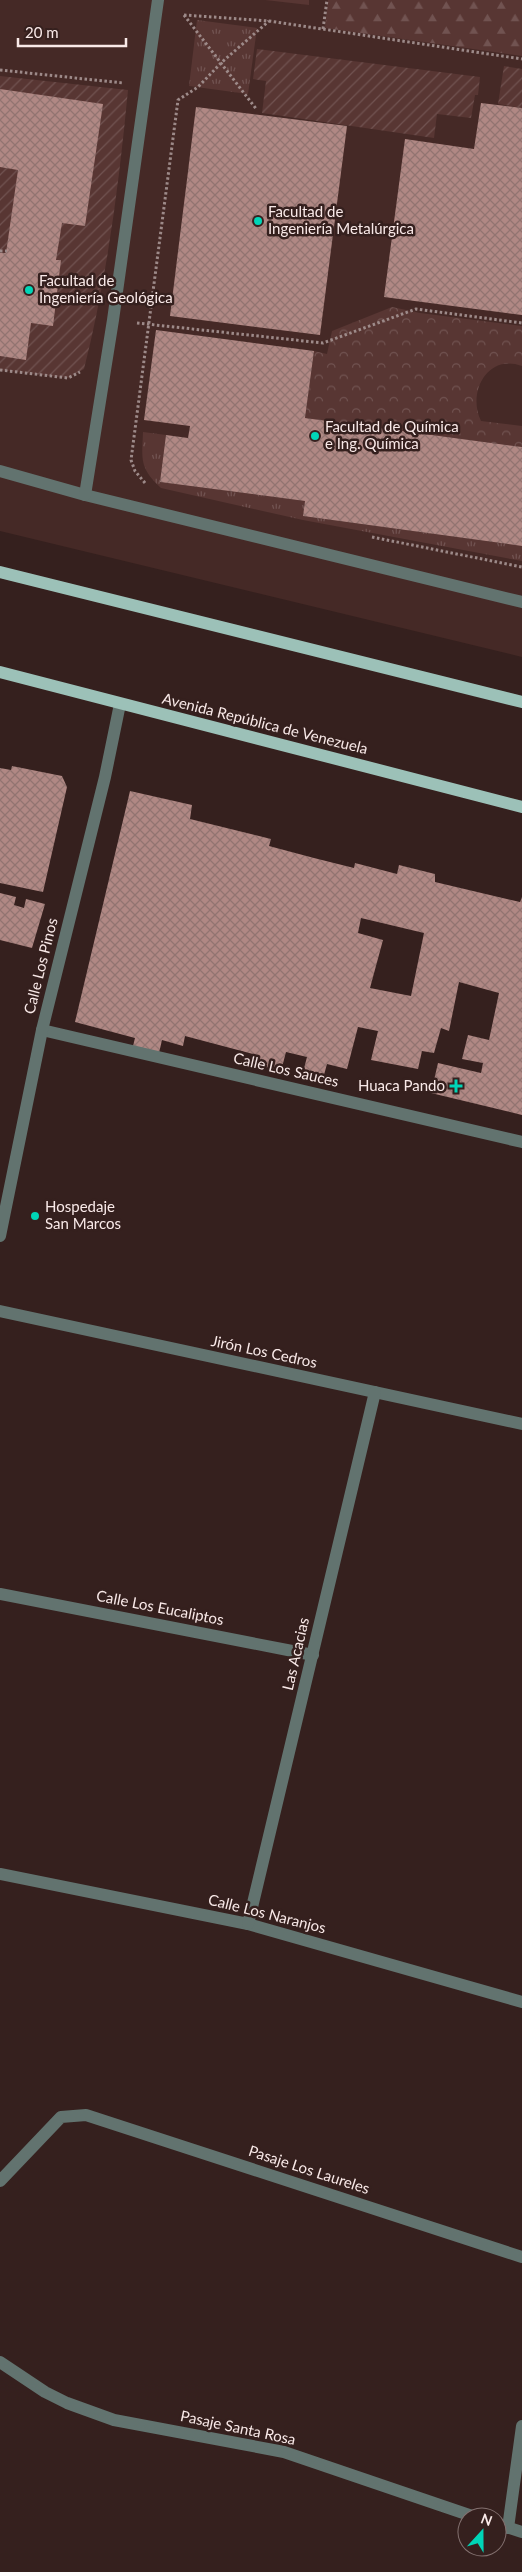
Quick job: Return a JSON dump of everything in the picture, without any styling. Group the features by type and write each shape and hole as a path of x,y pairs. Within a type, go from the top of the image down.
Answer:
{"main road":[{"path":"0,572 522,702"},
{"name":"Avenida República de Venezuela","path":"0,672 522,807"}],"street":[{"path":"85,495 113,320 158,0"},
{"path":"0,471 85,495 522,602"},
{"name":"Calle Los Pinos","path":"0,1236 42,1030 105,776 120,704"},
{"name":"Calle Los Sauces","path":"42,1030 522,1142"},
{"name":"Jirón Los Cedros","path":"0,1311 522,1424"},
{"name":"Las Acacias","path":"248,1924 375,1392"},
{"name":"Calle Los Eucaliptos","path":"0,1594 313,1655"},
{"name":"Calle Los Naranjos","path":"0,1874 248,1924 522,2002"},
{"name":"Pasaje Los Laureles","path":"0,2181 61,2117 86,2115 522,2257"},
{"name":"Pasaje Santa Rosa","path":"0,2362 45,2392 68,2403 114,2420 284,2452 457,2511"},
{"path":"506,2507 522,2426"},
{"path":"507,2528 522,2532"}],"path":[{"path":"323,29 327,0"},
{"path":"257,110 184,15 269,21 522,59"},
{"path":"152,487 144,482 134,471 131,460 178,100 198,87 222,62 269,21"},
{"path":"0,70 124,83"},
{"path":"0,251 6,251"},
{"path":"113,320 323,343 416,309 522,323"},
{"path":"0,370 68,378 84,370"},
{"path":"366,536 522,567"}],"shaded area":[{"path":"0,0 522,0 522,657 0,531"}],"green space":[{"path":"265,0 309,0 309,5"},
{"path":"328,0 522,0 522,56 325,28"},
{"path":"197,20 257,28 248,94 189,86"},
{"path":"257,49 480,77 478,95 475,95 471,118 437,114 434,138 262,113 266,81 253,79"},
{"path":"504,66 522,69 522,108 498,104"},
{"path":"0,76 128,90 121,160 106,266 92,335 84,369 68,378 0,370"},
{"path":"392,307 420,313 522,326 522,366 510,363 499,365 490,370 483,378 479,388 477,410 481,421 522,426 522,447 305,418 314,351 327,354 332,331"},
{"path":"143,432 166,435 160,482 305,501 303,516 522,546 522,561 303,520 161,488 149,475 143,463"}],"building":[{"path":"0,89 103,104 85,226 62,223 56,260 61,260 53,326 31,323 26,360 0,356 0,253 6,253 18,170 0,167"},
{"path":"481,103 522,108 522,315 384,297 405,139 474,149"},
{"name":"Facultad de Ingeniería Metalúrgica","path":"196,107 347,126 320,335 170,316"},
{"name":"Facultad de Química e Ing. Química","path":"156,330 314,351 305,418 522,447 522,546 303,516 305,501 160,482 166,435 188,438 190,426 144,420"},
{"path":"12,766 62,776 67,787 43,892 0,883 0,768 11,770"},
{"path":"130,791 192,805 190,819 271,839 269,846 354,868 355,863 397,874 399,865 435,874 435,882 520,902 522,897 522,1115 431,1093 438,1063 481,1073 483,1063 462,1059 468,1035 489,1040 499,993 459,982 449,1031 441,1028 434,1053 422,1051 418,1069 371,1060 378,1031 358,1027 347,1069 327,1064 322,1082 302,1076 307,1057 286,1052 281,1071 250,1063 253,1054 185,1036 183,1046 162,1040 159,1053 133,1046 135,1038 75,1022","holes":["361,918 424,933 411,996 370,988 383,940 358,933"]},
{"path":"0,893 16,897 14,905 24,908 26,899 45,904 32,948 0,940"}],"place":[{"name":"Facultad de Ingeniería Metalúrgica","path":"258,221"},
{"name":"Facultad de Ingeniería Geológica","path":"29,290"},
{"name":"Facultad de Química e Ing. Química","path":"315,436"},
{"name":"Huaca Pando","path":"456,1086"},
{"name":"Hospedaje San Marcos","path":"35,1216"}]}
